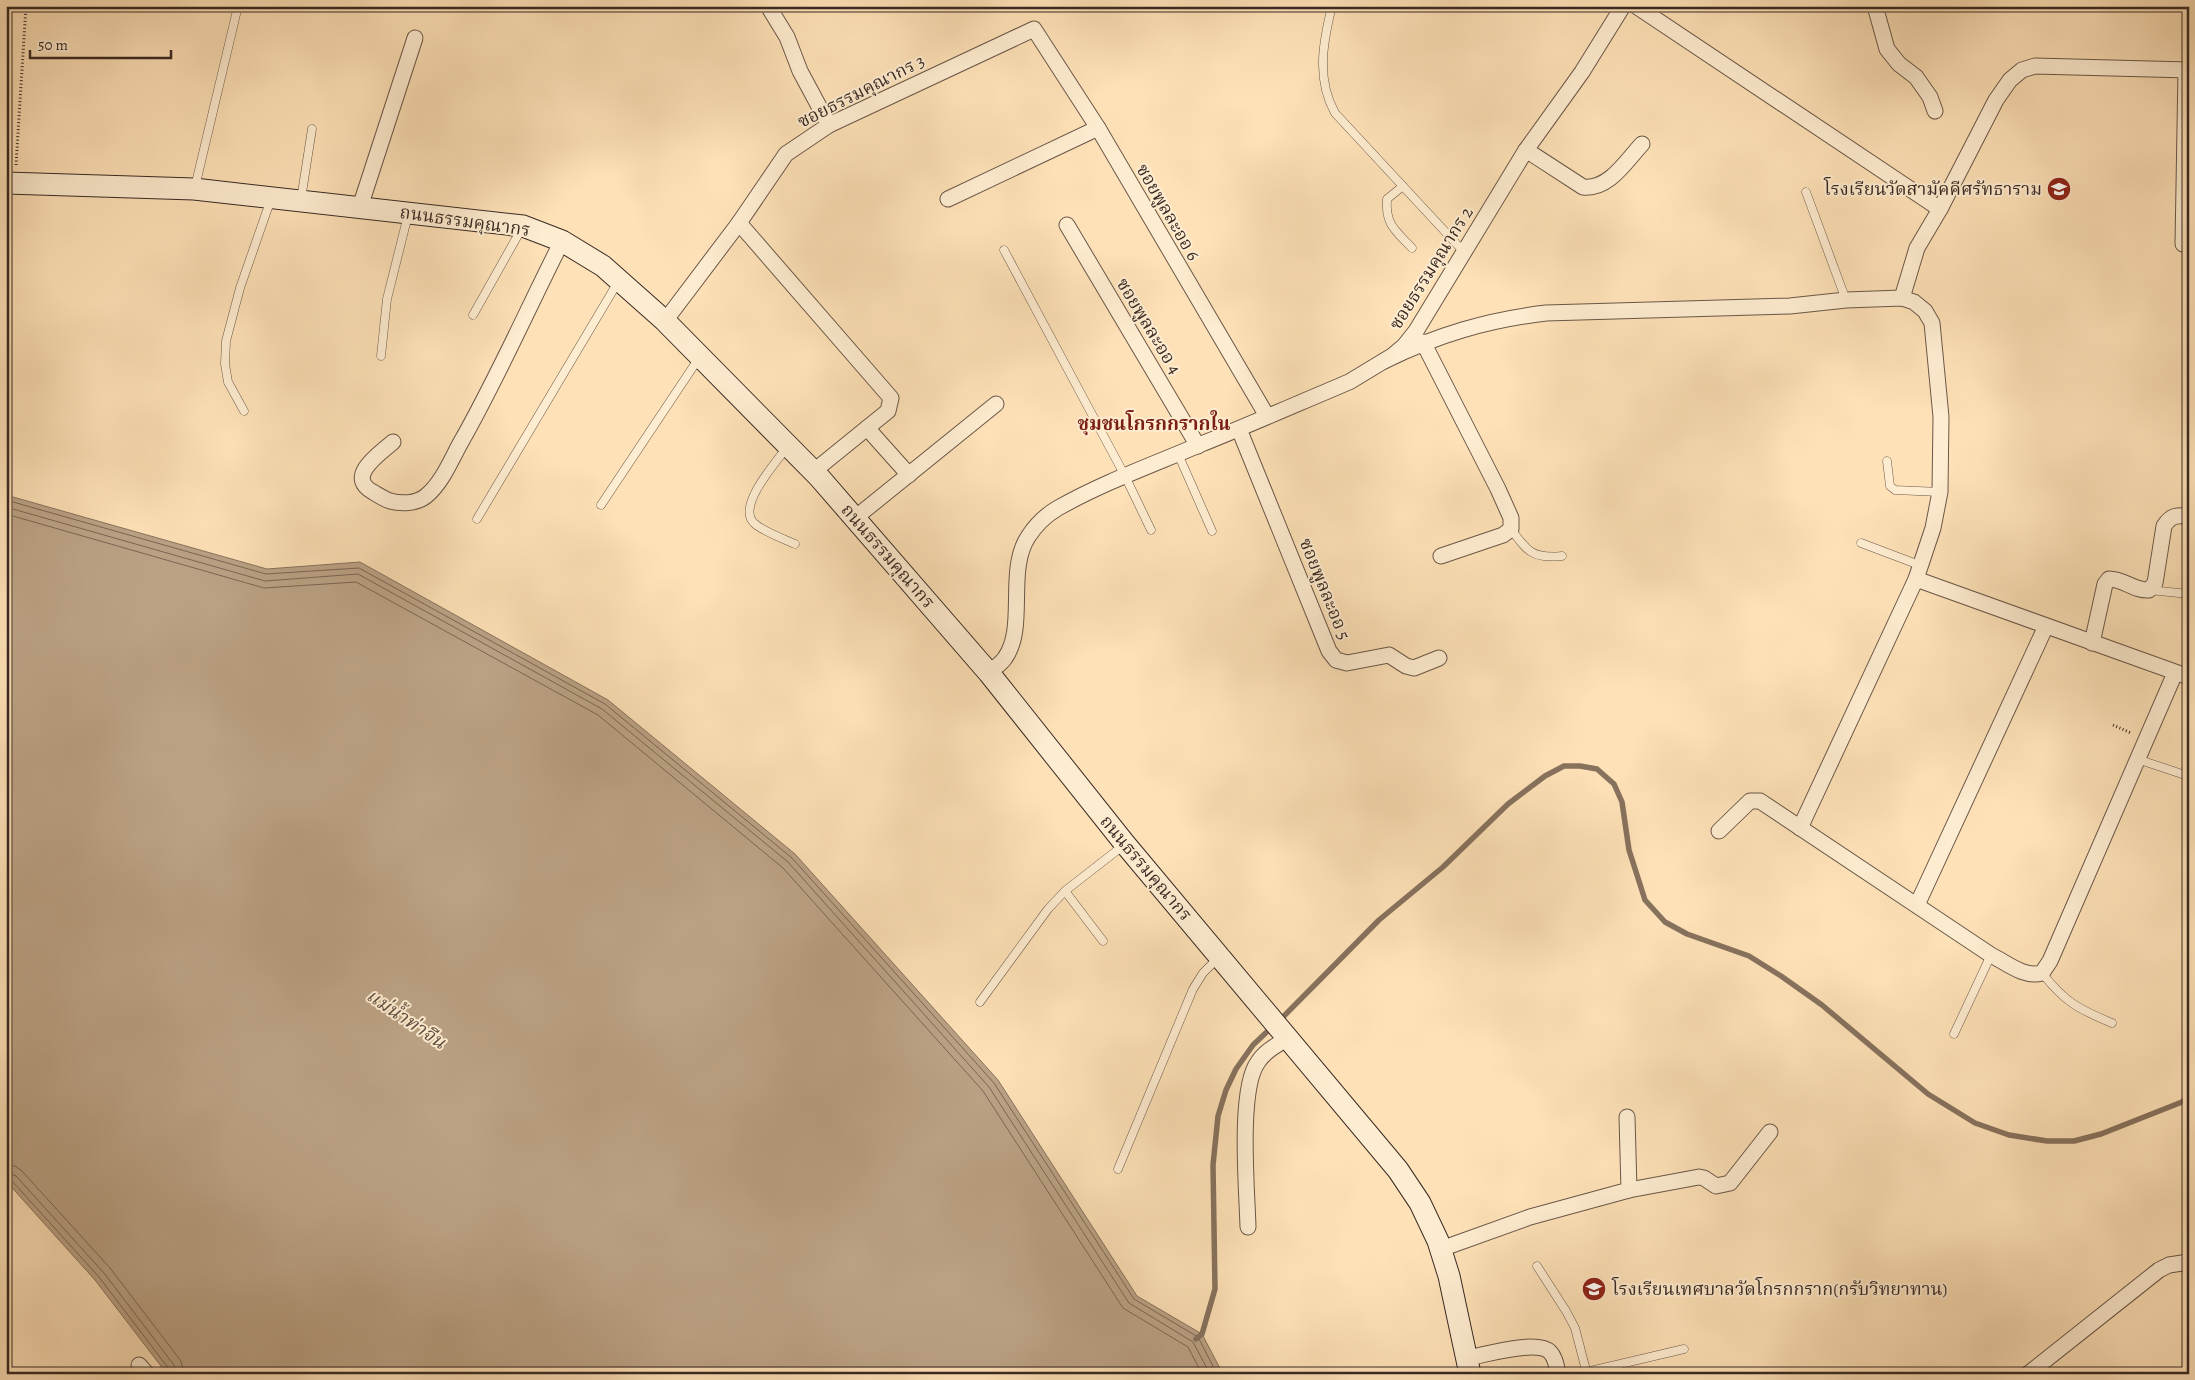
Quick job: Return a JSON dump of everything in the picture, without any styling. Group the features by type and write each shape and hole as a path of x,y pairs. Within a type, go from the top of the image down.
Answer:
{"street":[{"path":"768,6 787,37 800,71 829,125"},
{"name":"ซอยธรรมคุณากร 2","path":"988,673 1005,658 1014,633 1021,552 1027,538 1035,528 1056,509 1125,476 1349,382 1384,361 1404,346 1416,331 1526,150 1582,72 1623,6"},
{"path":"1637,6 1940,209"},
{"path":"1875,6 1887,48 1899,64 1916,77 1930,96 1935,110"},
{"name":"ซอยธรรมคุณากร 3","path":"665,321 739,223 786,154 829,125 1034,29"},
{"name":"ซอยพูลละออ 6","path":"1034,29 1098,128 1267,416"},
{"path":"360,207 415,38"},
{"path":"1902,298 1917,248 1940,209 1996,100 2010,80 2022,70 2035,66 2187,70 2187,143 2183,244"},
{"path":"948,199 1098,128"},
{"path":"1526,150 1583,187 1589,188 1605,184 1642,144"},
{"name":"ถนนธรรมคุณากร","path":"11,183 194,189 523,226 562,241 603,266 665,321 814,471 988,673 1125,844 1398,1170 1420,1203 1440,1249 1469,1366"},
{"path":"739,223 890,398 888,410 814,471"},
{"name":"ซอยพูลละออ 4","path":"1067,225 1198,446"},
{"path":"393,442 363,469 362,480 366,488 387,500 401,504 425,497 439,481 486,398 562,241"},
{"path":"1384,361 1423,342 1509,318 1546,313 1790,306 1846,300 1902,298 1914,302 1925,311 1932,323 1941,417 1940,492 1919,572 1800,828"},
{"path":"1423,342 1511,518 1511,529 1503,535 1441,556"},
{"path":"855,518 996,404"},
{"path":"867,428 909,475"},
{"name":"ซอยพูลละออ 5","path":"1239,429 1329,651 1336,660 1347,663 1389,655 1406,666 1414,668 1439,658"},
{"path":"2092,643 2105,584 2109,579 2116,579 2139,591 2149,590 2155,583 2164,526 2169,518 2177,515 2189,516"},
{"path":"1719,831 1750,801 1760,801 1991,955 2024,973 2035,975 2042,973 2050,961 2137,759 2182,675 2046,626 1919,572"},
{"path":"1918,905 2046,626"},
{"path":"1248,1227 1246,1104 1249,1082 1257,1063 1285,1035"},
{"path":"1627,1117 1629,1190"},
{"path":"1440,1249 1530,1217 1629,1190 1699,1177 1716,1186 1730,1183 1770,1132"},
{"path":"2028,1374 2159,1270 2169,1265 2189,1262"},
{"path":"1469,1366 1533,1346 1545,1348 1552,1354 1558,1374"}],"lane":[{"path":"194,189 238,6"},
{"path":"1332,6 1322,54 1328,100 1335,113 1464,252"},
{"path":"301,200 312,129"},
{"path":"1403,186 1388,199 1386,213 1389,224 1412,248"},
{"path":"1806,192 1846,300"},
{"path":"244,411 228,382 224,364 226,341 240,288 272,197"},
{"path":"380,356 388,299 408,213"},
{"path":"473,315 523,226"},
{"path":"1004,250 1125,476 1150,530"},
{"path":"477,519 619,280"},
{"path":"601,504 700,356"},
{"path":"789,445 761,482 749,504 749,515 754,523 795,544"},
{"path":"1178,454 1212,531"},
{"path":"1887,461 1890,486 1895,490 1940,492"},
{"path":"1511,529 1525,549 1535,555 1548,557 1562,556"},
{"path":"1861,543 1919,572"},
{"path":"2149,590 2189,594"},
{"path":"2137,759 2185,775"},
{"path":"980,1002 1048,909 1066,891 1125,844"},
{"path":"1066,891 1103,941"},
{"path":"1954,1034 1991,955"},
{"path":"1118,1169 1193,989 1203,973 1220,956"},
{"path":"2042,973 2058,993 2070,1003 2112,1023"},
{"path":"1537,1266 1562,1303 1575,1328 1586,1373 1684,1349"}],"path":[{"path":"11,183 26,6"}],"water":[{"name":"แม่น้ำท่าจีน","path":"6,495 267,569 360,562 608,700 795,854 998,1080 1137,1296 1202,1334 1223,1374 167,1374 95,1280 6,1181"}],"waterway":[{"path":"1279,1021 1379,920 1443,867 1508,804 1545,776 1564,766 1580,766 1597,769 1614,784 1622,802 1629,850 1645,900 1665,922 1687,934 1749,956 1781,976 1822,1005 1928,1094 1975,1123 2009,1135 2047,1141 2074,1141 2101,1134 2182,1102 2189,1096"},
{"path":"1196,1339 1202,1334 1215,1289 1213,1165 1218,1116 1226,1090 1236,1069 1253,1045 1272,1027"}],"place":[{"name":"โรงเรียนวัดสามัคคีศรัทธาราม","path":"2059,189"},
{"name":"โรงเรียนเทศบาลวัดโกรกกราก(กรับวิทยาทาน)","path":"1594,1289"}],"district":[{"name":"ชุมชนโกรกกรากใน","path":"1154,424"}]}
